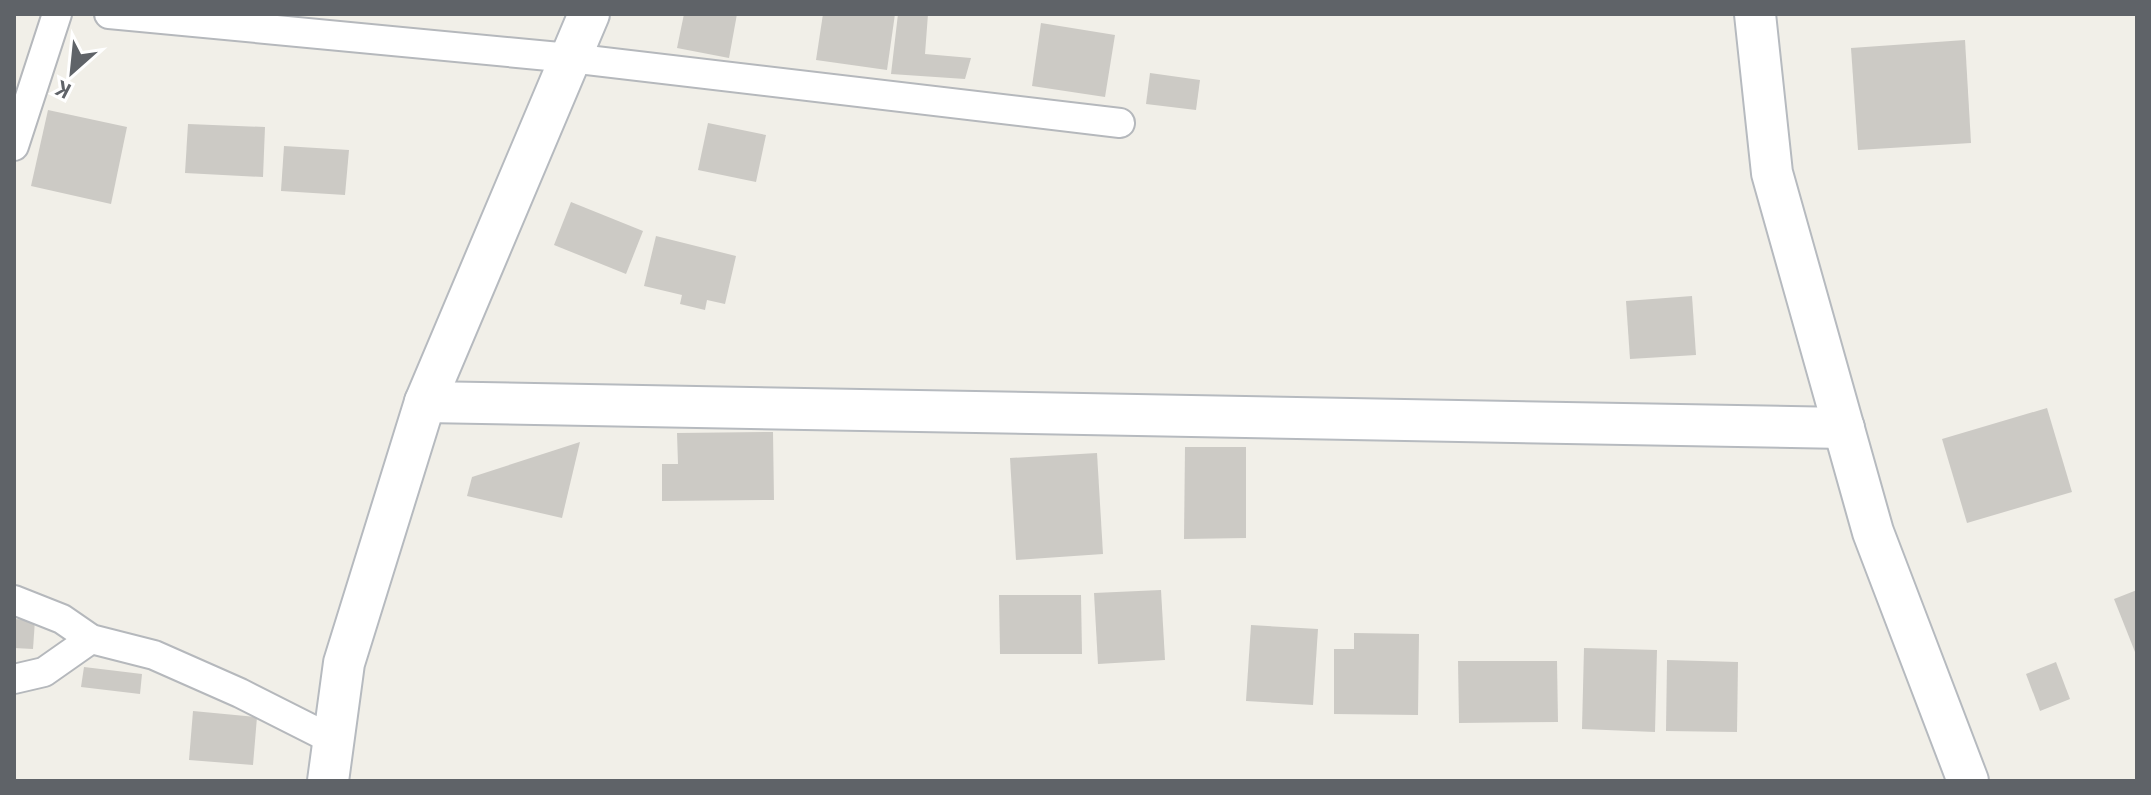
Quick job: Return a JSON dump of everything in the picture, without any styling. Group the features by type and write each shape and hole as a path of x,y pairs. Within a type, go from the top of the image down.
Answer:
{"street":[{"path":"14,146 57,14"},
{"path":"109,14 365,26 570,58 1120,123"},
{"path":"328,781 344,663 425,402 589,14"},
{"path":"1755,14 1772,173 1873,532 1968,781"},
{"path":"425,402 1844,428"},
{"path":"14,600 62,619 91,639 154,655 240,693 333,740"},
{"path":"14,679 44,672 91,639"}],"building":[{"path":"684,14 737,14 729,58 677,48"},
{"path":"823,14 895,14 887,70 816,60"},
{"path":"898,14 928,14 925,54 971,58 965,79 891,74"},
{"path":"1041,23 1115,35 1105,97 1032,86"},
{"path":"1965,40 1971,143 1858,150 1851,48"},
{"path":"1150,73 1200,80 1196,110 1146,104"},
{"path":"48,110 127,127 111,204 31,186"},
{"path":"708,123 766,135 756,182 698,170"},
{"path":"188,124 265,127 263,177 185,173"},
{"path":"284,146 349,150 345,195 281,191"},
{"path":"571,202 643,231 626,274 554,245"},
{"path":"656,236 736,256 725,304 707,300 705,310 680,304 682,295 644,286"},
{"path":"1692,296 1696,355 1630,359 1626,301"},
{"path":"2047,408 2072,492 1967,523 1942,439"},
{"path":"773,432 774,500 662,501 662,464 678,464 677,433"},
{"path":"580,442 562,518 467,496 472,477"},
{"path":"1185,447 1246,447 1246,538 1184,539"},
{"path":"1097,453 1103,554 1016,560 1010,458"},
{"path":"1161,590 1165,660 1098,664 1094,593"},
{"path":"2137,590 2137,657 2114,599"},
{"path":"999,595 1081,595 1082,654 1000,654"},
{"path":"14,619 35,620 33,649 14,648"},
{"path":"1251,625 1318,629 1313,705 1246,701"},
{"path":"1354,633 1419,634 1418,715 1334,714 1334,649 1354,649"},
{"path":"1584,648 1657,650 1655,732 1582,729"},
{"path":"1667,660 1738,662 1737,732 1666,731"},
{"path":"1458,661 1557,661 1558,722 1459,723"},
{"path":"2056,662 2070,699 2040,711 2026,674"},
{"path":"84,667 142,674 140,694 81,687"},
{"path":"193,711 257,717 253,765 189,760"}]}
